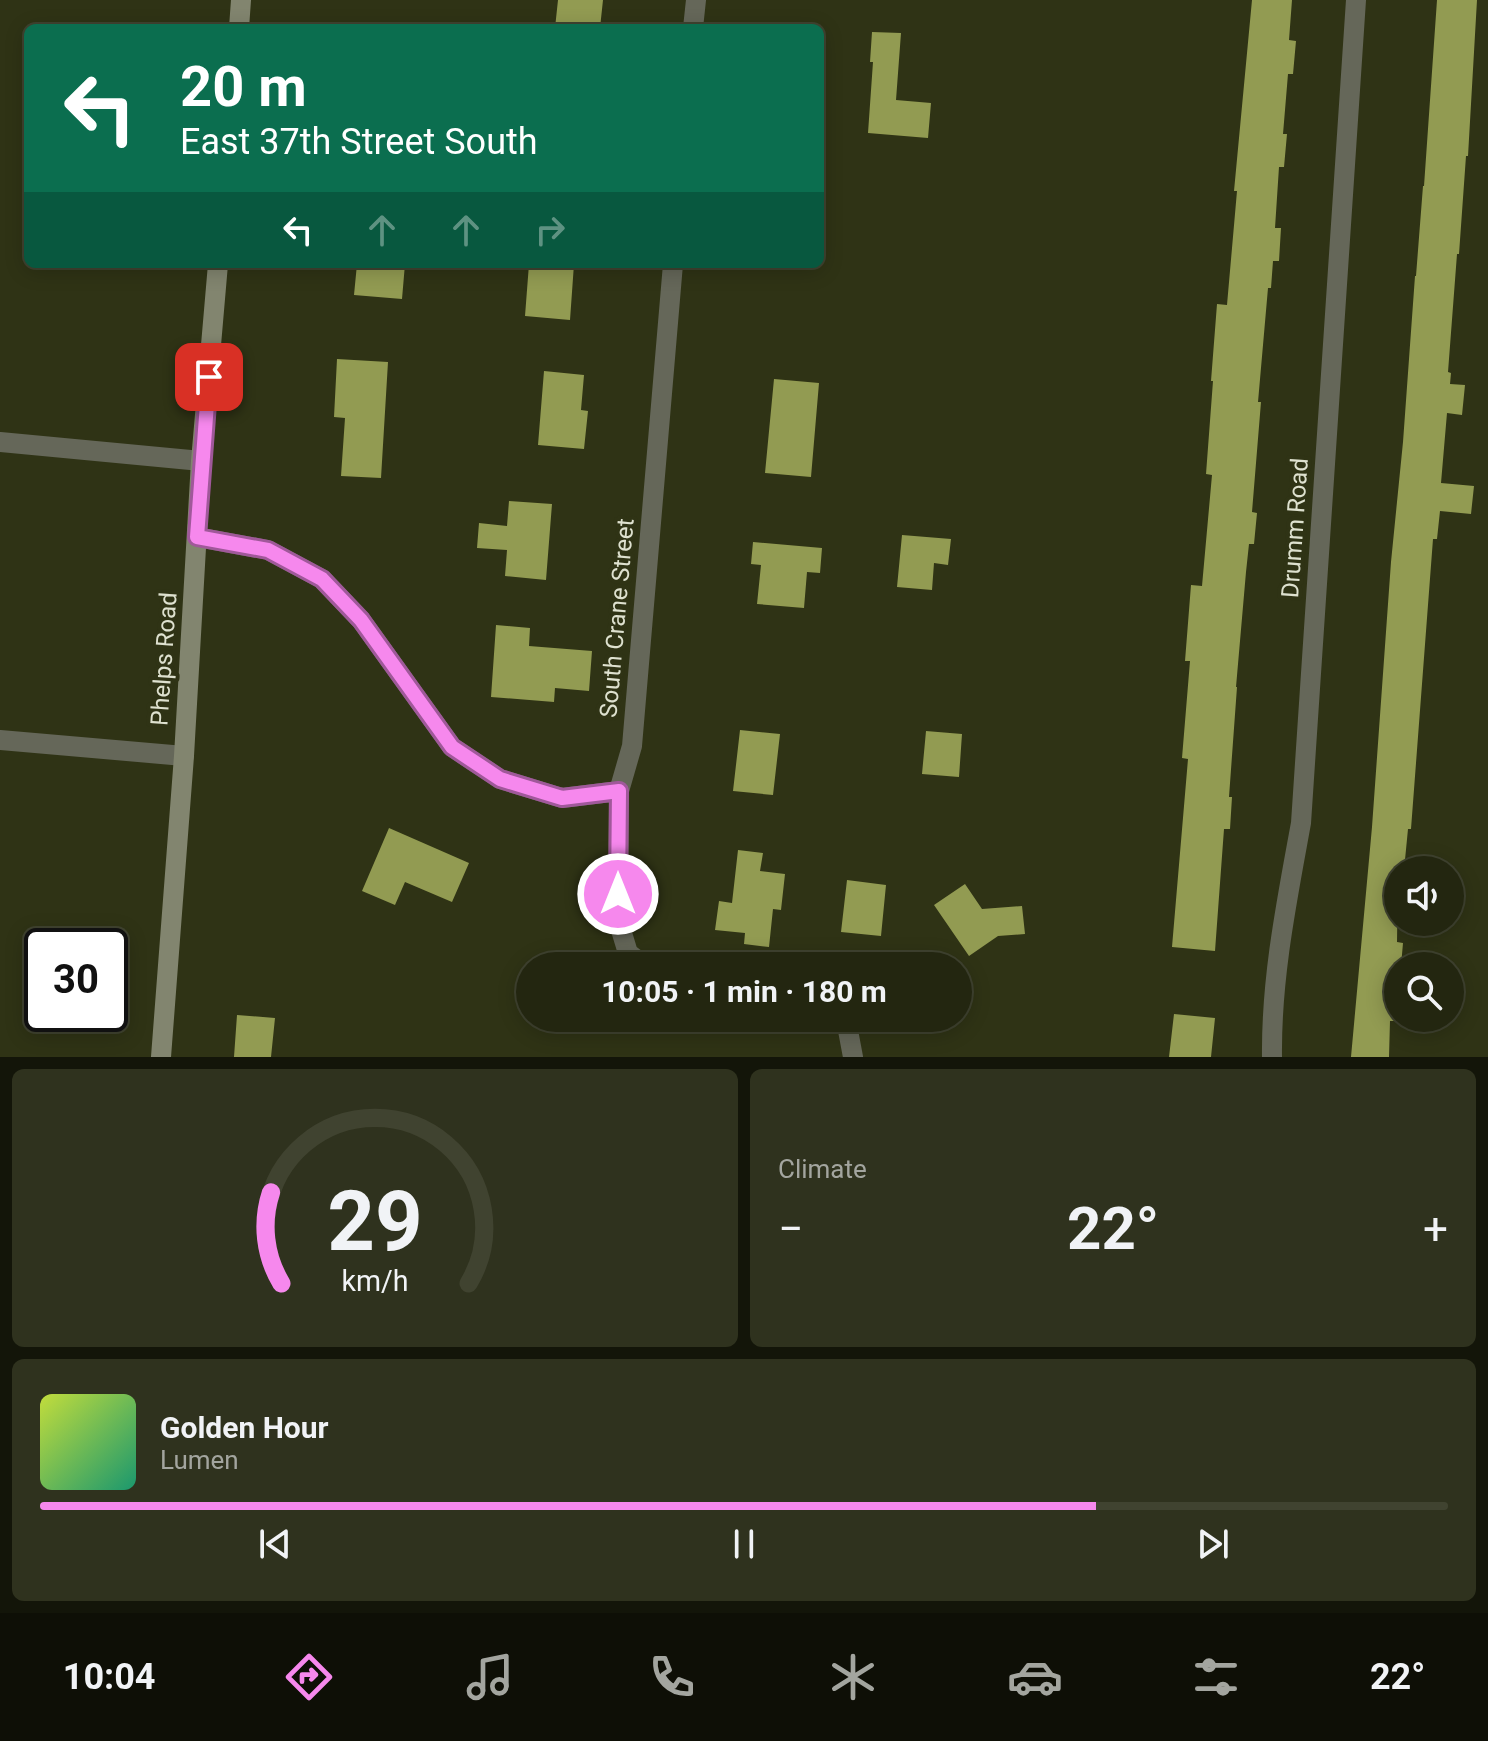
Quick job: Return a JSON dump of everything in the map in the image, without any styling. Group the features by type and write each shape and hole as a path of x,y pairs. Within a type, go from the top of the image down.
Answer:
{"street":[{"path":"239,24 241,0"},
{"path":"693,24 696,0"},
{"name":"Drumm Road","path":"1272,1057 1284,915 1301,823 1356,0"},
{"name":"Phelps Road","path":"161,1057 184,756 201,461 218,268"},
{"name":"South Crane Street","path":"628,952 618,920 619,791 632,746 673,268"},
{"path":"0,442 201,461"},
{"path":"197,537 268,550 322,579 361,620 452,747 500,779 562,798 619,791"},
{"path":"0,740 184,756"},
{"path":"848,1032 853,1057"}],"building":[{"path":"558,0 603,0 600,24 555,24"},
{"path":"1252,0 1292,0 1289,40 1296,41 1293,74 1288,74 1283,134 1287,134 1284,167 1279,167 1275,228 1281,228 1279,261 1273,261 1271,288 1268,288 1252,512 1257,513 1254,544 1249,544 1246,572 1229,797 1232,797 1230,829 1224,829 1215,951 1172,947 1188,759 1182,758 1190,661 1185,661 1191,585 1202,586 1212,475 1206,474 1217,304 1227,305"},
{"path":"1437,0 1477,0 1468,156 1448,372 1451,373 1450,384 1465,385 1462,415 1447,413 1441,483 1474,486 1471,514 1440,511 1437,539 1433,539 1411,829 1408,829 1405,856 1384,856 1384,936 1397,936 1397,942 1403,943 1402,952 1384,952 1384,1032 1390,1032 1389,1057 1351,1057 1372,827 1391,562"},
{"path":"872,32 901,33 896,100 931,103 928,138 868,133"},
{"path":"357,268 405,268 402,299 354,295"},
{"path":"529,268 574,268 570,320 525,316"},
{"path":"337,359 388,362 381,478 341,476 345,418 334,417"},
{"path":"544,371 584,375 581,410 588,411 584,449 538,445"},
{"path":"774,379 819,383 811,477 765,473"},
{"path":"509,501 552,504 546,580 505,576 507,550 477,548 479,523 507,526"},
{"path":"902,535 951,539 948,565 934,563 932,590 897,587"},
{"path":"753,542 822,548 820,573 807,572 804,608 757,604 761,565 751,564"},
{"path":"496,625 530,628 529,646 592,651 589,691 555,688 554,702 491,697"},
{"path":"740,730 780,734 773,795 733,791"},
{"path":"926,731 962,734 959,777 922,774"},
{"path":"389,828 469,863 452,902 405,882 395,905 362,891"},
{"path":"738,850 763,853 760,871 785,874 781,910 773,909 769,947 744,944 745,933 715,930 719,901 732,903"},
{"path":"847,880 886,885 881,936 841,932"},
{"path":"965,884 982,909 1022,906 1025,934 998,936 972,954 966,952 934,905"},
{"path":"1174,1014 1215,1018 1211,1057 1169,1057"},
{"path":"237,1015 275,1018 271,1057 234,1057"}],"route":[{"path":"209,377 197,537 268,550 322,579 361,620 452,747 500,779 562,798 619,791 618,894"}]}
